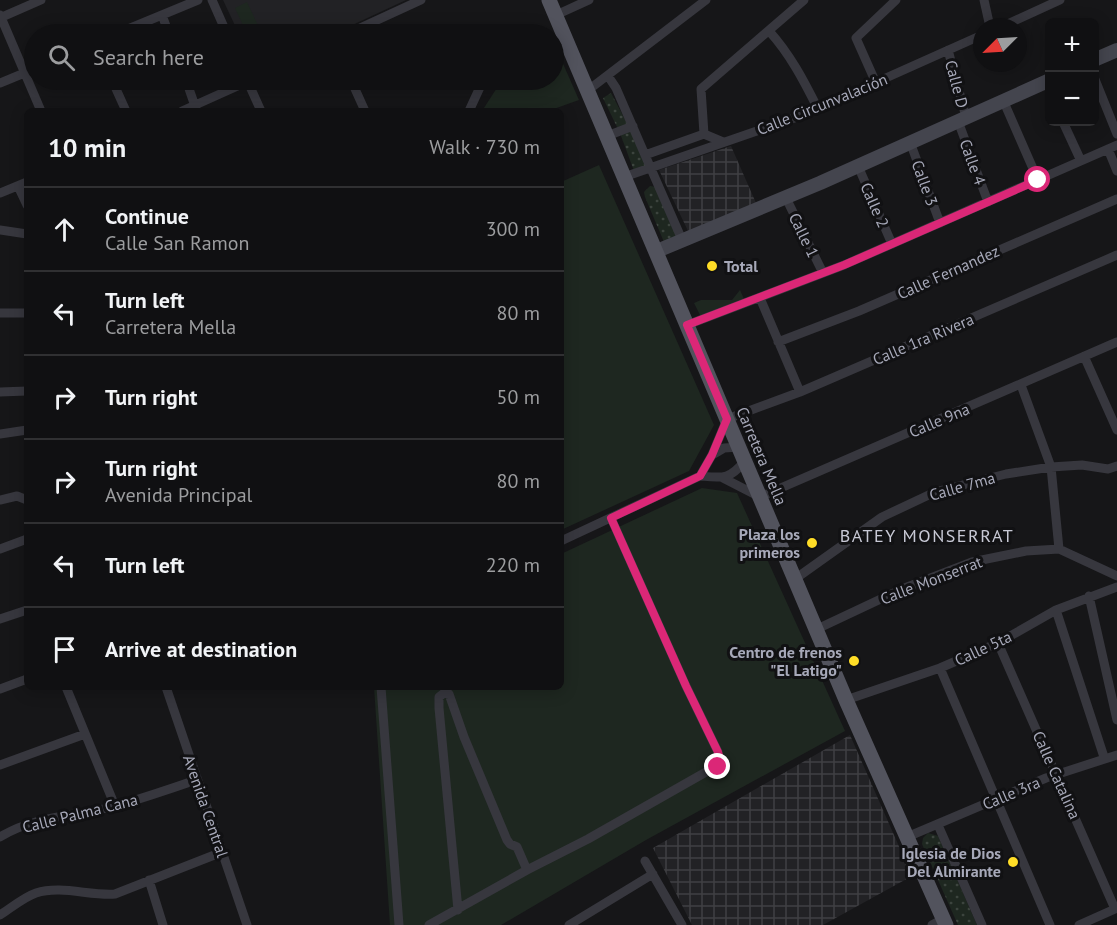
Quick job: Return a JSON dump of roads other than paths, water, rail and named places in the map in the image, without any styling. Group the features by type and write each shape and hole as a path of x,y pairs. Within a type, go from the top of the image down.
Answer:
{"main road":[{"name":"Carretera Mella","path":"549,0 557,24"},
{"name":"Carretera Mella","path":"564,47 587,91 657,251 846,700 907,837 940,923"}],"street":[{"path":"0,83 24,73 0,17 41,0"},
{"path":"140,24 198,0"},
{"path":"212,0 223,24"},
{"path":"368,24 421,0"},
{"path":"556,15 589,0"},
{"path":"587,91 706,0"},
{"path":"704,134 701,89 804,0"},
{"path":"876,83 856,38 896,0"},
{"path":"984,0 988,18"},
{"path":"1021,18 1060,0"},
{"path":"162,15 165,24"},
{"path":"769,31 781,44 798,70 818,109"},
{"name":"Calle Circunvalación","path":"624,177 818,109 973,39"},
{"path":"1099,58 1117,50"},
{"name":"Calle D","path":"948,51 962,119"},
{"path":"608,76 616,87 683,242"},
{"path":"657,251 786,198 1003,100 1045,86"},
{"path":"1099,87 1117,134"},
{"path":"32,90 40,108"},
{"path":"117,90 125,108"},
{"path":"190,90 196,108 230,90"},
{"path":"253,90 260,108"},
{"path":"356,90 364,108"},
{"path":"470,108 480,90"},
{"path":"1003,100 1038,180"},
{"name":"Calle 4","path":"962,119 988,202"},
{"path":"607,136 633,126"},
{"path":"1065,126 1081,161"},
{"path":"645,155 704,134 723,142"},
{"name":"Calle 3","path":"910,142 940,223"},
{"path":"687,325 892,244 1112,147 1117,171"},
{"name":"Calle 2","path":"858,166 892,244"},
{"path":"0,194 23,184"},
{"name":"Calle 1","path":"786,198 822,273"},
{"name":"Calle Fernandez","path":"778,342 859,311 1117,199"},
{"path":"0,230 24,234"},
{"name":"Calle 1ra Rivera","path":"727,419 800,392 1117,255"},
{"path":"759,298 800,392"},
{"path":"0,314 24,313"},
{"name":"Calle 9na","path":"760,497 1117,342"},
{"path":"1084,356 1117,430"},
{"path":"1021,385 1051,467 1059,549"},
{"path":"0,392 24,392"},
{"path":"700,476 712,455 727,419"},
{"path":"0,434 24,430"},
{"path":"564,540 700,476 723,478 730,476 742,454 724,448 712,455"},
{"name":"Calle 7ma","path":"795,579 882,517 935,492 1006,474 1051,467 1082,465 1108,469 1117,466"},
{"path":"723,478 760,497"},
{"path":"0,500 17,496 24,499"},
{"path":"429,925 720,764 718,752 611,518"},
{"path":"0,549 24,540"},
{"name":"Calle Monserrat","path":"817,629 902,589 972,562 1026,551 1059,549 1117,576"},
{"name":"Calle 5ta","path":"846,700 940,668 998,642 1056,610 1117,587"},
{"path":"1089,596 1117,720"},
{"path":"1056,610 1104,757"},
{"path":"0,619 24,611"},
{"name":"Calle Catalina","path":"998,642 1116,908"},
{"path":"940,668 1050,925"},
{"path":"0,689 24,680"},
{"path":"67,690 115,806"},
{"name":"Avenida Central","path":"167,690 247,925"},
{"path":"381,690 399,925"},
{"path":"458,910 439,708 439,697 444,693 449,694 455,707 464,737 507,840 517,847 527,870"},
{"path":"0,765 85,734"},
{"name":"Calle 3ra","path":"907,837 1057,774 1104,757 1117,755"},
{"name":"Calle Palma Cana","path":"0,837 22,825 38,820 115,806 196,780"},
{"path":"938,825 982,925"},
{"path":"0,915 36,893 61,890 101,895 115,894 222,852"},
{"path":"645,861 680,923 669,925"},
{"path":"569,925 653,874"},
{"path":"149,880 163,925"},
{"path":"1079,925 1116,908"},
{"path":"1102,915 1107,925"}],"place":[{"name":"Total","path":"712,266"},
{"name":"Plaza los primeros","path":"812,543"},
{"name":"Centro de frenos \"El Latigo\"","path":"854,661"},
{"name":"Iglesia de Dios Del Almirante","path":"1013,862"}],"district":[{"name":"BATEY MONSERRAT","path":"927,536"}]}
